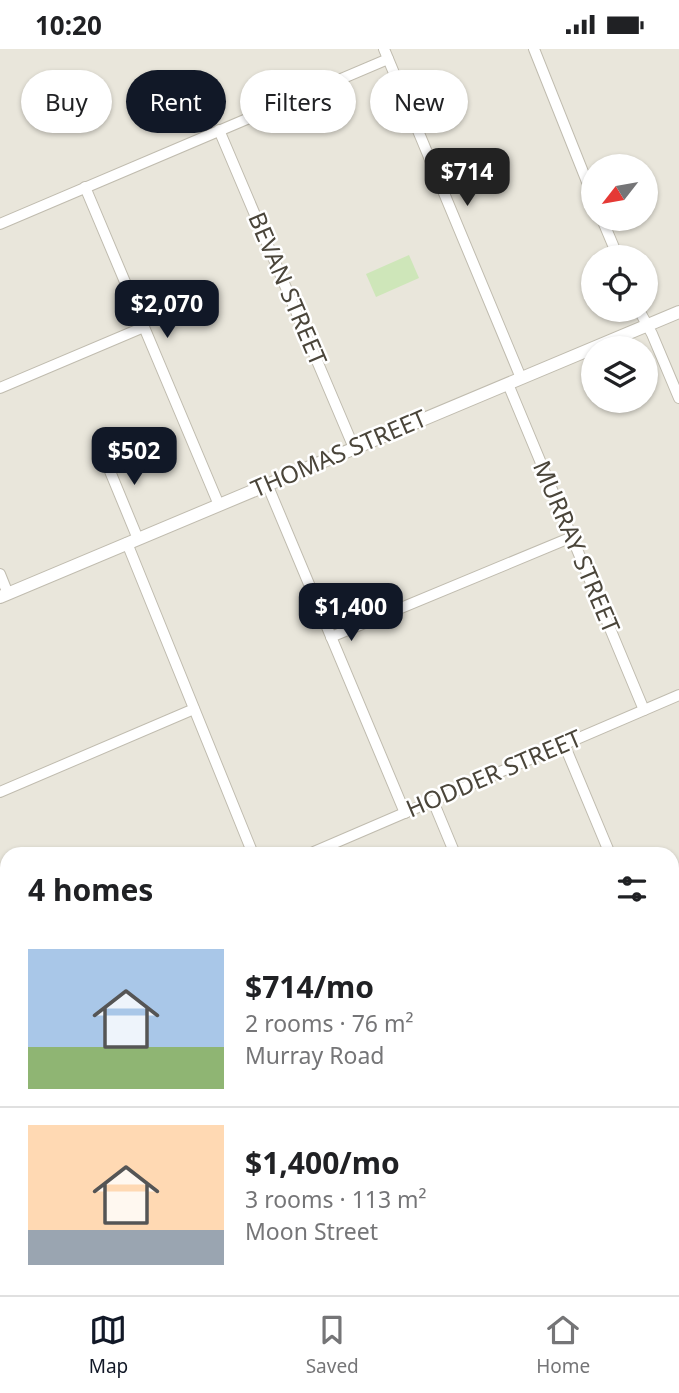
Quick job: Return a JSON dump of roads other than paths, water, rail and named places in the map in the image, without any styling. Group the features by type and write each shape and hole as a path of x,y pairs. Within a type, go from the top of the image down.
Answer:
{"street":[{"path":"534,49 581,167"},
{"path":"226,127 386,54"},
{"name":"MURRAY STREET","path":"386,54 515,381 572,537 644,710"},
{"path":"0,224 212,133"},
{"name":"BEVAN STREET","path":"220,133 354,448"},
{"path":"85,187 219,505"},
{"name":"THOMAS STREET","path":"4,595 679,312"},
{"path":"645,322 679,398"},
{"path":"0,388 144,327"},
{"path":"100,447 194,709 250,847"},
{"path":"267,484 405,813"},
{"path":"331,637 572,537"},
{"path":"0,574 4,595"},
{"name":"HODDER STREET","path":"325,847 679,695"},
{"path":"0,792 194,709"},
{"path":"565,744 607,847"},
{"path":"433,801 452,847"}]}
